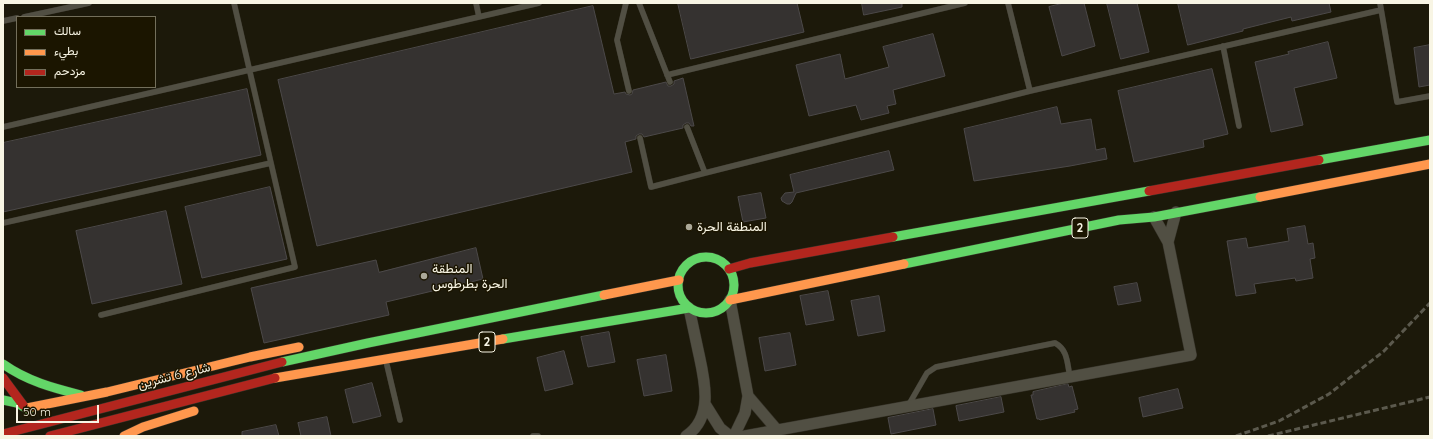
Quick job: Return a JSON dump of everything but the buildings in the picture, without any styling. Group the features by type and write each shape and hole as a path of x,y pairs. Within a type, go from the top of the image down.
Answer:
{"main road":[{"path":"729,269 750,263 1430,140"},
{"name":"2","path":"730,300 1119,220 1154,217 1430,164"},
{"path":"705,257 714,258 723,262 729,269 734,279 734,290 730,300 723,308 715,312 697,312 689,308 682,300 678,290 678,280 682,271 688,264 696,259 705,257"},
{"name":"شارع 6 تشرين","path":"3,434 282,362 678,280"},
{"name":"2","path":"371,361 689,308"},
{"path":"321,344 350,341 368,343"},
{"path":"3,400 10,400 25,407 107,392 250,357 308,346"},
{"path":"293,384 371,361"},
{"name":"شارع 6 تشرين","path":"50,436 286,375 371,361"},
{"path":"3,364 12,371 37,384 84,396"},
{"path":"3,378 40,424 44,436"},
{"path":"125,436 143,427 200,409"}],"street":[{"path":"1168,242 1176,212"},
{"path":"745,436 1191,355 1168,242 1154,217"},
{"path":"730,300 748,396 745,413 734,436"},
{"path":"686,436 700,421 705,404 705,382 689,308"},
{"path":"748,396 777,430"},
{"path":"705,404 720,428 730,436"}],"lane":[{"path":"29,16 89,3"},
{"path":"101,315 295,267 234,3"},
{"path":"476,3 479,17"},
{"path":"3,126 538,3"},
{"path":"626,3 617,40 629,91"},
{"path":"639,3 670,82"},
{"path":"667,75 965,3"},
{"path":"1008,3 1030,91"},
{"path":"1380,3 1397,102 1430,96"},
{"path":"640,138 651,188 1030,91 1381,10"},
{"path":"3,21 16,18"},
{"path":"1223,46 1239,126"},
{"path":"687,127 705,173"},
{"path":"3,223 271,163"},
{"path":"907,406 927,373 936,367 1055,343 1062,347 1065,352 1070,377"},
{"path":"386,359 400,420"}],"railway":[{"path":"1236,436 1279,421 1329,394 1384,351 1430,303"},
{"path":"1268,436 1430,397"}],"traffic: fast":[{"path":"1319,160 1430,140"},
{"path":"893,237 1149,191"},
{"path":"904,264 1119,220 1154,217 1260,197"},
{"path":"706,257 717,259 726,265 732,274 734,285 732,296 726,305 717,311 706,313 695,311 686,305 680,296 678,285 680,274 686,265 695,259 706,257"},
{"path":"282,362 604,295"},
{"path":"503,339 689,308"},
{"path":"3,364 21,375 50,387 81,395"},
{"path":"3,400 17,403 29,410"}],"traffic: slow":[{"path":"1260,197 1430,164"},
{"path":"730,300 904,264"},
{"path":"604,295 679,280"},
{"path":"275,378 503,339"},
{"path":"27,408 107,392 250,357 299,347"},
{"path":"124,436 143,427 194,411"}],"traffic: jam":[{"path":"1149,191 1319,160"},
{"path":"729,269 750,263 893,237"},
{"path":"3,434 282,362"},
{"path":"3,378 23,405"},
{"path":"50,436 275,378"}],"place":[{"name":"المنطقة الحرة","path":"689,227"},
{"name":"المنطقة الحرة بطرطوس","path":"424,276"}]}
